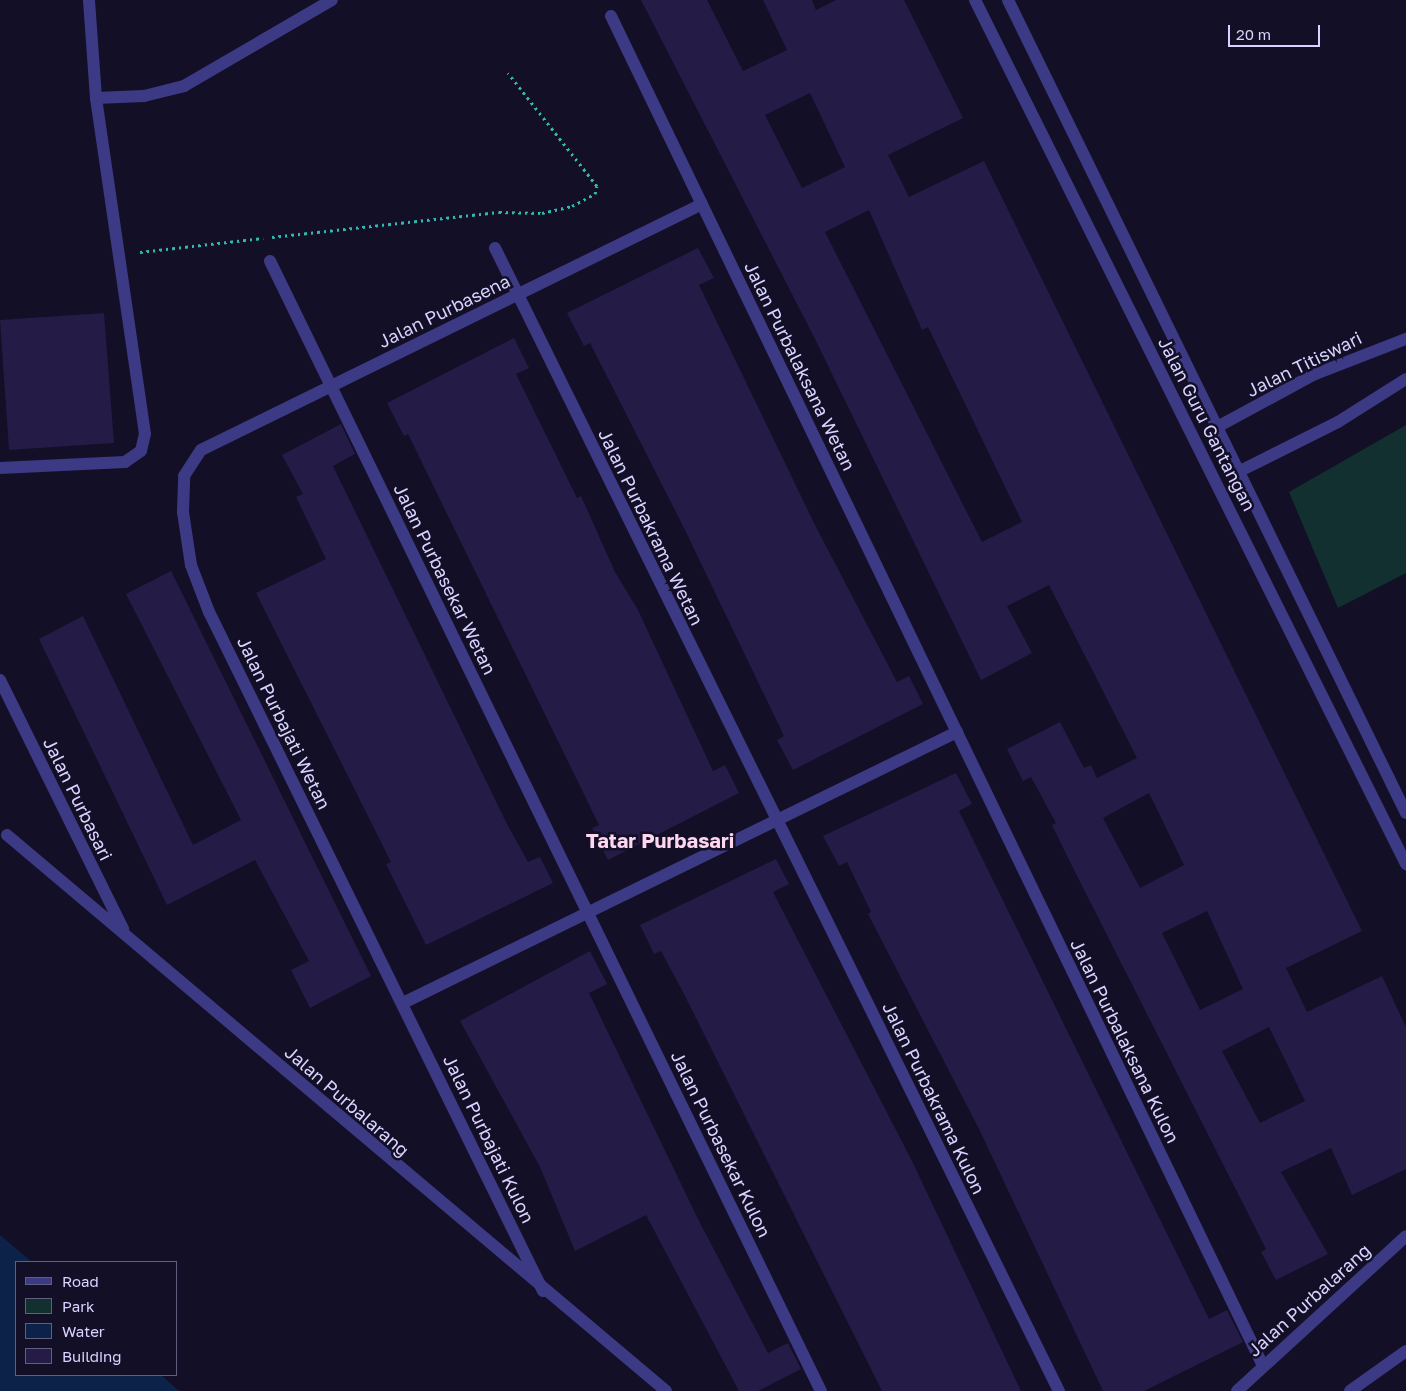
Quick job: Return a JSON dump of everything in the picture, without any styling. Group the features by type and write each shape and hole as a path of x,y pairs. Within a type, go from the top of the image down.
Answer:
{"street":[{"path":"0,468 125,462 141,451 145,434 116,255 96,98 89,0"},
{"path":"96,98 144,96 184,86 332,0"},
{"name":"Jalan Guru Gantangan","path":"975,0 1406,864"},
{"name":"Jalan Guru Gantangan","path":"1008,0 1242,470 1406,813"},
{"name":"Jalan Purbalaksana Wetan","path":"611,16 957,732"},
{"name":"Jalan Purbasena","path":"201,450 702,204"},
{"name":"Jalan Purbakrama Wetan","path":"495,248 777,820"},
{"name":"Jalan Purbasekar Wetan","path":"270,261 588,912"},
{"name":"Jalan Titiswari","path":"1220,426 1313,375 1406,340"},
{"path":"1242,470 1338,422 1406,379"},
{"name":"Jalan Purbajati Wetan","path":"201,450 184,476 183,512 191,565 209,612 403,1003"},
{"name":"Jalan Purbasari","path":"0,680 125,934"},
{"path":"403,1003 957,732"},
{"name":"Jalan Purbalaksana Kulon","path":"957,732 1262,1364"},
{"name":"Jalan Purbakrama Kulon","path":"777,820 1059,1391"},
{"name":"Jalan Purbalarang","path":"7,835 543,1291 666,1391"},
{"name":"Jalan Purbasekar Kulon","path":"588,912 822,1391"},
{"name":"Jalan Purbajati Kulon","path":"403,1003 543,1291"},
{"name":"Jalan Purbalarang","path":"1237,1391 1262,1364 1406,1236"},
{"path":"1350,1391 1406,1351"}],"path":[{"path":"116,255 499,212 542,212 572,206 595,194 597,186 508,73"}],"green space":[{"path":"1406,425 1406,573 1338,608 1289,492"}],"water":[{"path":"0,1235 31,1261 15,1261 15,1376 162,1376 179,1391 0,1391"}],"building":[{"path":"641,0 707,0 743,71 787,50 763,0 812,0 816,10 836,0 904,0 963,118 888,155 909,197 984,161 1362,931 1286,968 1307,1012 1382,976 1406,1027 1406,1169 1352,1195 1331,1148 1281,1172 1328,1254 1276,1280 1261,1252 1266,1249 1052,825 1056,823 1031,777 1023,781 1007,749 1060,722 1084,768 1091,765 1097,778 1137,758 1049,585 1007,606 1032,653 981,680 815,339","holes":["810,93 845,167 802,188 765,115","869,210 922,330 928,327 1022,522 982,542 825,232","1149,793 1184,865 1140,888 1103,818","1207,911 1243,989 1200,1010 1162,933","1269,1027 1305,1101 1260,1123 1222,1051"]},
{"path":"698,248 714,278 699,285 815,525 897,682 909,676 923,704 793,770 777,740 784,736 684,528 590,343 584,346 567,313"},
{"path":"104,313 114,443 9,450 0,320"},
{"path":"514,338 529,368 516,374 577,498 581,496 615,572 638,610 713,771 725,765 739,793 608,860 592,828 599,825 408,434 404,436 387,403"},
{"path":"341,424 355,454 333,466 506,822 528,862 540,857 553,883 426,945 386,864 391,862 256,593 326,559 296,497 303,494 282,455"},
{"path":"171,571 371,976 310,1008 291,970 309,961 255,860 167,905 39,639 83,616 193,845 241,820 126,594"},
{"path":"956,773 972,804 959,811 1209,1319 1227,1310 1243,1342 1144,1391 1103,1391 979,1129 868,914 871,912 847,862 839,866 823,836"},
{"path":"776,859 789,884 773,892 912,1161 1021,1391 882,1391 684,994 661,951 654,954 640,925"},
{"path":"590,951 607,984 589,993 697,1217 768,1353 788,1343 801,1369 758,1391 739,1391 646,1215 575,1251 540,1167 460,1021"}],"district":[{"name":"Tatar Purbasari","path":"660,840"}]}
